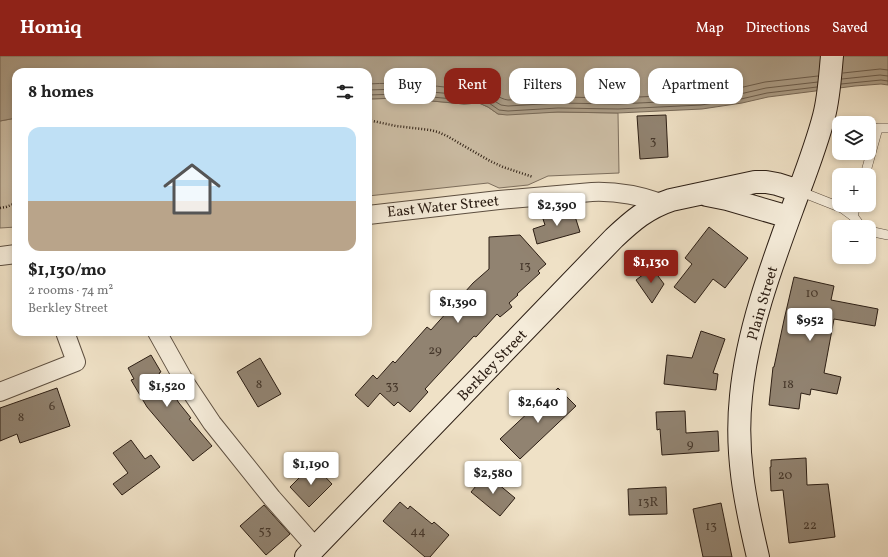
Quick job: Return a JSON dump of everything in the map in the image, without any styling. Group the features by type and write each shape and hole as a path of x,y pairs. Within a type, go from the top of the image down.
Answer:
{"main road":[{"name":"Plain Street","path":"758,557 740,468 740,396 745,365 766,285 824,115 832,56"},
{"path":"692,195 756,182 777,184 799,191"},
{"path":"692,195 715,196 789,216"},
{"name":"Berkley Street","path":"311,552 624,228 642,213 660,204 692,195"}],"street":[{"name":"East Water Street","path":"372,215 499,200 592,192 619,193 646,198 660,204"},
{"path":"0,256 12,254"},
{"path":"0,392 76,362 66,336"},
{"path":"158,336 190,390 212,423 272,498 311,552"}],"lane":[{"path":"867,168 878,128 888,128"},
{"path":"799,191 842,208 856,220"},
{"path":"853,216 854,212"},
{"path":"876,232 888,235"}],"path":[{"path":"372,121 438,132 503,167 538,178"},
{"path":"0,208 12,205"}],"shaded area":[{"path":"384,98 384,104 436,104 436,101 444,102 444,104 481,104 498,114 558,112 618,113 619,173 548,176 528,185 499,188 488,183 372,196 372,99"},
{"path":"12,119 12,227 0,228 0,121"}],"water":[{"path":"0,56 888,56 888,85 881,84 855,86 768,97 743,103 743,68 648,68 648,104 735,104 702,109 618,113 558,112 507,115 498,114 481,104 501,104 501,68 444,68 444,102 436,101 436,68 384,68 384,98 372,99 372,68 12,68 12,119 0,121"}],"building":[{"path":"666,115 668,157 640,159 637,116"},
{"path":"573,210 580,232 537,244 533,229 545,225 543,219"},
{"path":"709,227 748,258 725,288 713,279 695,303 674,287 692,264 685,258"},
{"path":"520,235 546,264 538,271 540,273 509,303 512,307 500,317 497,314 476,337 474,336 425,389 428,392 410,412 398,402 394,406 380,393 368,407 355,395 373,375 377,379 393,361 395,363 427,327 431,330 473,283 489,269 489,237"},
{"path":"652,268 664,284 652,303 636,280"},
{"path":"794,277 834,286 831,300 878,309 875,326 834,319 824,373 841,377 837,394 811,389 810,395 801,393 799,409 769,405 773,367"},
{"path":"701,331 725,339 713,373 718,374 716,390 664,384 667,355 692,358"},
{"path":"151,355 161,372 159,373 191,418 189,419 212,446 193,461 147,407 131,380 134,379 128,368"},
{"path":"260,358 281,394 258,407 237,372"},
{"path":"57,388 70,426 20,443 17,434 0,441 0,408"},
{"path":"558,388 576,406 520,459 500,439 532,409 534,411"},
{"path":"685,411 686,433 718,431 719,451 662,455 660,429 657,430 656,412"},
{"path":"131,440 145,459 151,455 160,467 122,495 113,484 128,473 113,453"},
{"path":"806,458 807,485 828,484 835,537 789,543 783,490 771,491 771,460"},
{"path":"313,464 332,484 309,507 290,487"},
{"path":"486,474 515,498 500,516 471,492"},
{"path":"666,487 667,514 629,515 628,489"},
{"path":"400,502 408,509 410,506 432,524 434,522 449,535 430,557 425,557 383,521"},
{"path":"721,503 732,557 703,557 693,509"},
{"path":"264,505 290,534 266,555 240,526"}]}
